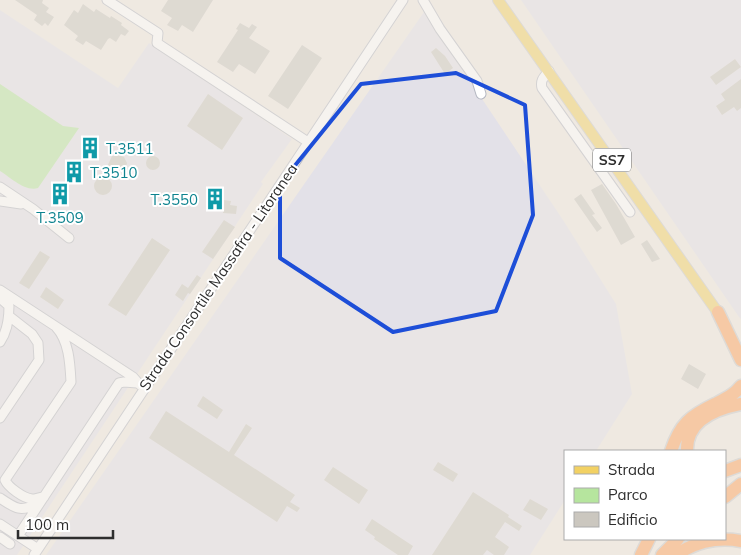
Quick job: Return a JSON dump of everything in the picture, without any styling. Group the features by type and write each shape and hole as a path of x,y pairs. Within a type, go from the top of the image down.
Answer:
{"highway":[{"path":"718,312 741,360"},
{"path":"670,450 675,438 685,423 700,411 731,396 741,386"},
{"path":"687,450 686,440 690,431 702,419 741,404"},
{"path":"726,471 741,465"},
{"path":"726,485 741,474"},
{"path":"726,496 741,484"},
{"path":"726,539 741,541"},
{"path":"641,555 648,540"},
{"path":"652,555 666,540"},
{"path":"662,555 677,540"},
{"path":"676,555 702,542 718,540"}],"main road":[{"name":"SS7","path":"495,0 502,4 741,344"}],"street":[{"path":"107,0 158,33 157,43 308,142"},
{"name":"Strada Consortile Massafra - Litoranea","path":"36,552 141,386 403,0"},
{"path":"423,0 440,29 477,81 481,94"},
{"path":"549,71 542,78 542,88 630,212"},
{"path":"0,187 33,209 69,238"},
{"path":"0,201 19,203 33,209"},
{"path":"0,205 9,204 33,209"},
{"path":"0,290 133,377 141,386"},
{"path":"0,298 9,306 9,316 4,337 0,342"},
{"path":"0,418 39,360 40,351 38,343 32,334 9,316"},
{"path":"42,500 27,498 7,485 5,480 71,382 65,343 62,334 56,327"},
{"path":"18,536 119,383 124,382 141,386"},
{"path":"0,498 14,508 21,509 42,500"},
{"path":"0,524 18,536 36,552"},
{"path":"0,537 10,544"}],"highlighted area":[{"path":"456,73 525,105 533,215 496,311 393,332 280,258 280,184 361,84"}],"shaded area":[{"path":"521,0 741,0 741,319 739,317"},
{"path":"0,10 118,88 149,43 292,139 261,182 263,184 17,555 0,555"},
{"path":"424,12 563,220 616,304 632,394 597,450 564,450 564,502 530,555 46,555"}],"green space":[{"path":"0,84 63,126 79,128 38,188 33,189 23,186 0,171"}],"building":[{"path":"15,0 43,0 42,3 49,8 46,12 54,17 48,26 45,23 42,26 34,20 37,15"},
{"path":"168,0 213,0 193,32 182,25 178,31 167,25 172,18 161,11"},
{"path":"83,4 94,12 96,9 110,18 111,16 122,23 121,25 129,31 125,36 121,34 116,42 110,38 108,39 101,50 86,41 83,45 75,40 78,36 64,25 74,10 78,13"},
{"path":"240,23 249,28 252,24 257,27 249,38 270,51 255,74 239,64 233,72 217,62 238,30 236,29"},
{"path":"302,45 322,58 288,109 268,96"},
{"path":"436,48 445,56 453,68 445,74 431,52"},
{"path":"735,59 741,67 716,85 710,77"},
{"path":"741,79 741,108 737,111 734,107 722,115 716,106 725,100 721,94"},
{"path":"208,94 243,118 222,150 187,126"},
{"name":"T.3511","path":"87,140 93,140 98,145 96,154 87,156 82,151 82,145"},
{"path":"112,156 124,157 127,163 123,172 118,168 121,174 113,172 109,166 106,169"},
{"path":"150,156 156,156 160,163 156,170 150,170 146,166 146,160"},
{"name":"T.3510","path":"74,163 80,166 83,172 80,178 74,181 68,178 65,172 68,166"},
{"path":"103,177 109,180 112,186 109,192 103,195 97,192 94,186 97,180"},
{"name":"T.3509","path":"60,184 66,187 69,193 66,199 60,202 54,199 51,193 54,187"},
{"path":"602,184 635,237 621,245 591,190"},
{"path":"581,194 595,214 592,215 602,228 597,232 574,199"},
{"path":"224,200 231,201 230,205 237,206 236,214 223,213"},
{"path":"224,220 235,227 213,259 202,252"},
{"path":"152,238 170,250 126,316 108,305"},
{"path":"647,240 660,259 652,262 641,244"},
{"path":"40,251 50,257 29,289 19,283"},
{"path":"197,275 201,278 183,301 175,295 182,284 188,288"},
{"path":"46,287 64,300 58,309 40,297"},
{"path":"689,364 706,374 698,389 681,379"},
{"path":"203,396 223,410 217,419 197,406"},
{"path":"166,411 229,452 246,424 252,428 234,455 295,495 290,502 300,508 297,512 287,506 277,522 149,438"},
{"path":"438,462 458,474 453,482 433,470"},
{"path":"333,467 368,490 359,504 324,480"},
{"path":"473,492 509,515 508,517 522,526 519,531 505,522 495,537 509,547 504,555 494,555 487,550 483,555 432,555"},
{"path":"530,499 548,509 541,520 523,510"},
{"path":"372,519 413,546 408,555 398,555 374,539 375,537 365,530"}],"place":[{"name":"T.3511","path":"90,148"},
{"name":"T.3510","path":"74,172"},
{"name":"T.3509","path":"60,194"},
{"name":"T.3550","path":"215,199"}]}
